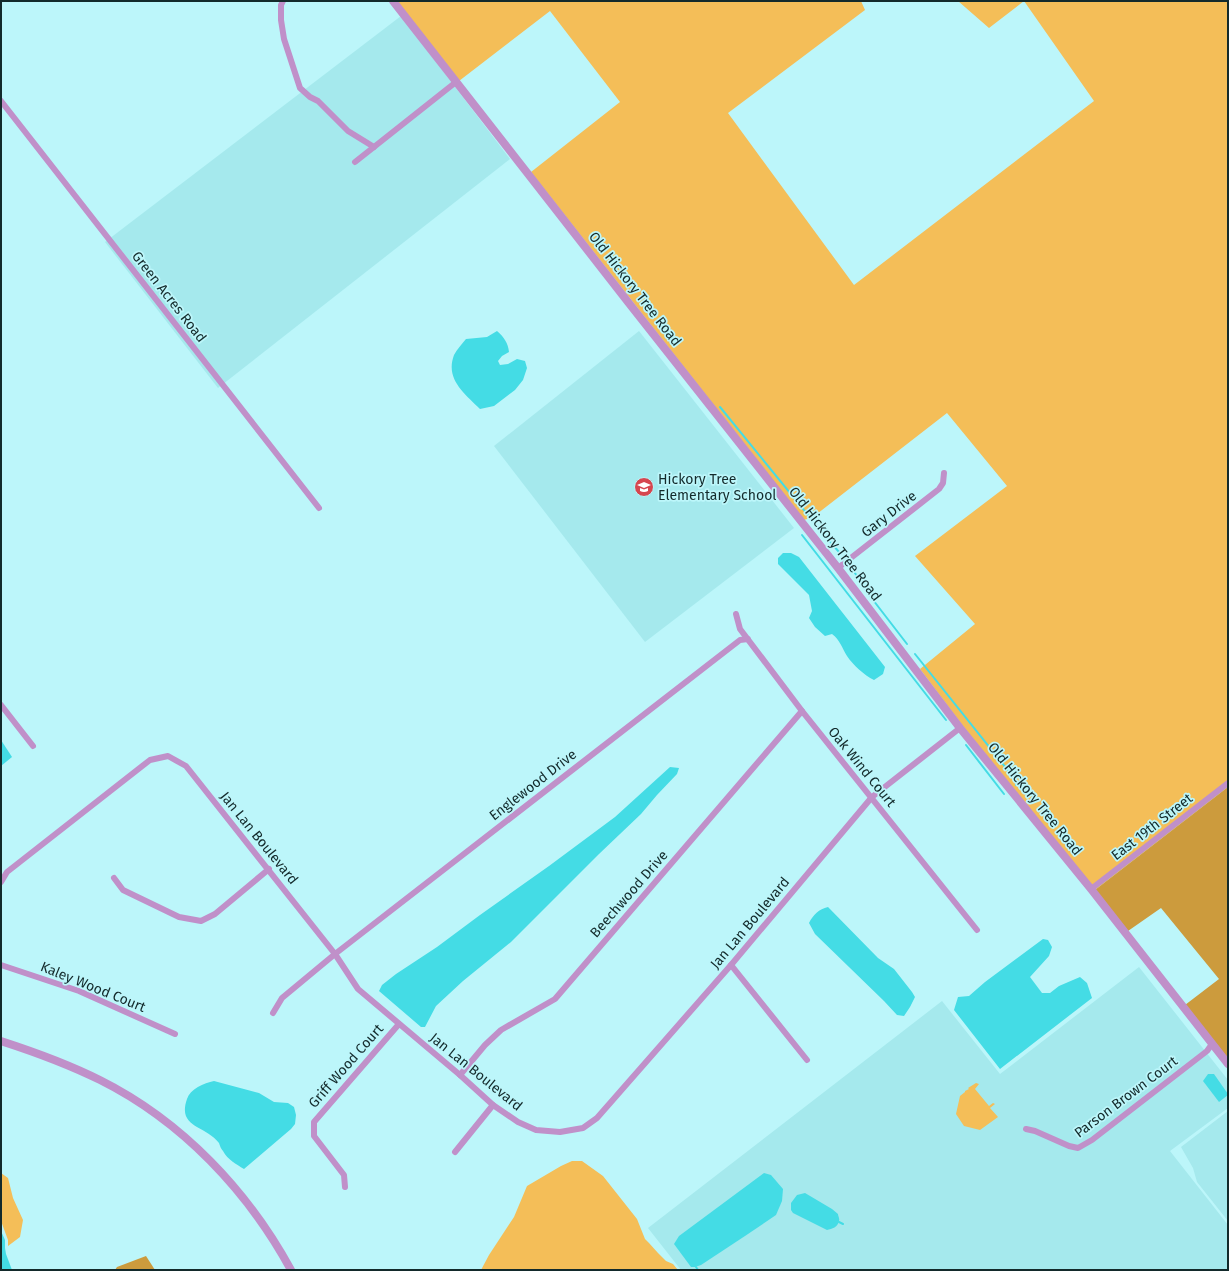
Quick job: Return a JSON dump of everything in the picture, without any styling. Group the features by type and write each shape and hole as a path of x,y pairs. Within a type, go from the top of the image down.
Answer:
{"street":[{"path":"283,1 281,5 281,20 284,39 300,88 310,97 318,101 348,131 374,147"},
{"name":"Old Hickory Tree Road","path":"393,1 838,568 960,728 1091,889 1228,1064"},
{"path":"355,162 456,82"},
{"name":"Green Acres Road","path":"1,101 319,508"},
{"name":"Gary Drive","path":"838,568 939,489 943,483 944,473"},
{"name":"Oak Wind Court","path":"736,614 740,629 802,711 977,930"},
{"name":"Englewood Drive","path":"273,1013 282,998 335,954 740,640 748,639"},
{"path":"1,705 33,746"},
{"name":"Beechwood Drive","path":"460,1075 485,1045 501,1030 555,999 802,711"},
{"name":"Jan Lan Boulevard","path":"1,882 7,872 150,760 168,756 186,766 335,954 358,989 460,1075 493,1105 518,1122 536,1130 560,1132 583,1128 598,1118 731,965 872,797 960,728"},
{"name":"East 19th Street","path":"1091,889 1228,783"},
{"path":"114,878 123,890 179,917 201,921 215,914 269,870"},
{"name":"Kaley Wood Court","path":"1,965 79,991 175,1034"},
{"path":"731,965 807,1060"},
{"name":"Griff Wood Court","path":"345,1187 344,1175 314,1136 314,1122 399,1024"},
{"path":"1,1041 38,1054 100,1080 127,1095 161,1118 187,1139 230,1182 267,1228 291,1270"},
{"name":"Parson Brown Court","path":"1026,1129 1035,1131 1069,1146 1078,1148 1092,1140 1207,1051 1212,1044"},
{"path":"455,1152 493,1105"}],"shaded area":[{"path":"397,1 861,1 865,10 728,113 854,285 1094,101 1024,1 1228,1 1228,787 1095,890 963,726 920,669 975,624 915,556 1007,486 947,413 813,517 804,520 531,172 620,102 550,11 459,81"},
{"path":"958,1 1024,1 989,28"},
{"path":"401,16 510,159 218,388 105,242"},
{"name":"Hickory Tree Elementary School","path":"639,331 794,528 645,642 494,446"},
{"path":"1228,787 1228,1059 1185,1005 1219,979 1161,908 1128,931 1095,890"},
{"path":"1139,967 1228,1080 1228,1108 1170,1151 1228,1225 1228,1270 681,1270 648,1228 942,1001 1000,1074"},
{"path":"976,1083 979,1084 975,1089 989,1106 993,1103 995,1104 990,1108 998,1117 980,1130 964,1126 956,1114 960,1096"},
{"path":"1228,1111 1228,1221 1197,1182 1193,1168 1181,1147"},
{"path":"572,1161 582,1161 603,1176 637,1219 645,1239 666,1261 673,1264 678,1270 481,1270 514,1217 527,1186"},
{"path":"1,1173 8,1178 13,1198 23,1220 20,1237 8,1246 8,1240 1,1221"},
{"path":"146,1256 155,1270 115,1270 117,1267"}],"water":[{"path":"497,331 505,340 509,352 502,356 498,361 500,365 508,364 517,359 525,361 527,368 523,380 515,390 494,406 480,409 458,385 452,371 452,364 455,353 466,339 487,337"},
{"path":"783,553 791,553 799,557 885,667 883,674 874,680 866,675 849,659 835,636 832,634 825,636 815,627 809,618 812,611 809,595 778,564 778,558"},
{"path":"1,740 12,757 1,766"},
{"path":"670,767 679,768 677,774 641,814 511,942 463,981 436,1006 425,1027 421,1027 379,991 382,985 396,974 437,947 615,817"},
{"path":"828,907 878,958 894,969 912,992 915,997 904,1016 897,1015 815,934 809,923 812,917 822,909"},
{"path":"1043,939 1048,940 1052,947 1049,956 1030,977 1042,993 1050,993 1059,986 1080,977 1087,983 1092,998 1000,1069 954,1010 958,997 969,996 985,982"},
{"path":"1208,1074 1214,1074 1228,1094 1219,1102 1203,1081"},
{"path":"214,1081 259,1093 274,1102 288,1103 294,1107 296,1115 295,1124 291,1129 244,1169 232,1162 213,1137 194,1125 186,1116 185,1108 187,1099 191,1092 206,1083"},
{"path":"764,1173 771,1175 783,1189 782,1201 776,1215 701,1265 691,1267 674,1244 679,1236"},
{"path":"805,1193 838,1214 839,1220 836,1226 827,1230 793,1213 791,1210 791,1203 797,1195"},
{"path":"1,1231 5,1240 6,1254 12,1270 1,1270"}],"waterway":[{"path":"720,407 808,515"},
{"path":"814,523 839,552"},
{"path":"802,535 946,720"},
{"path":"853,570 870,596 907,644"},
{"path":"915,654 1018,783 1016,785"},
{"path":"966,745 1004,794"},
{"path":"839,1222 843,1224"}],"place":[{"name":"Hickory Tree Elementary School","path":"644,487"}]}
